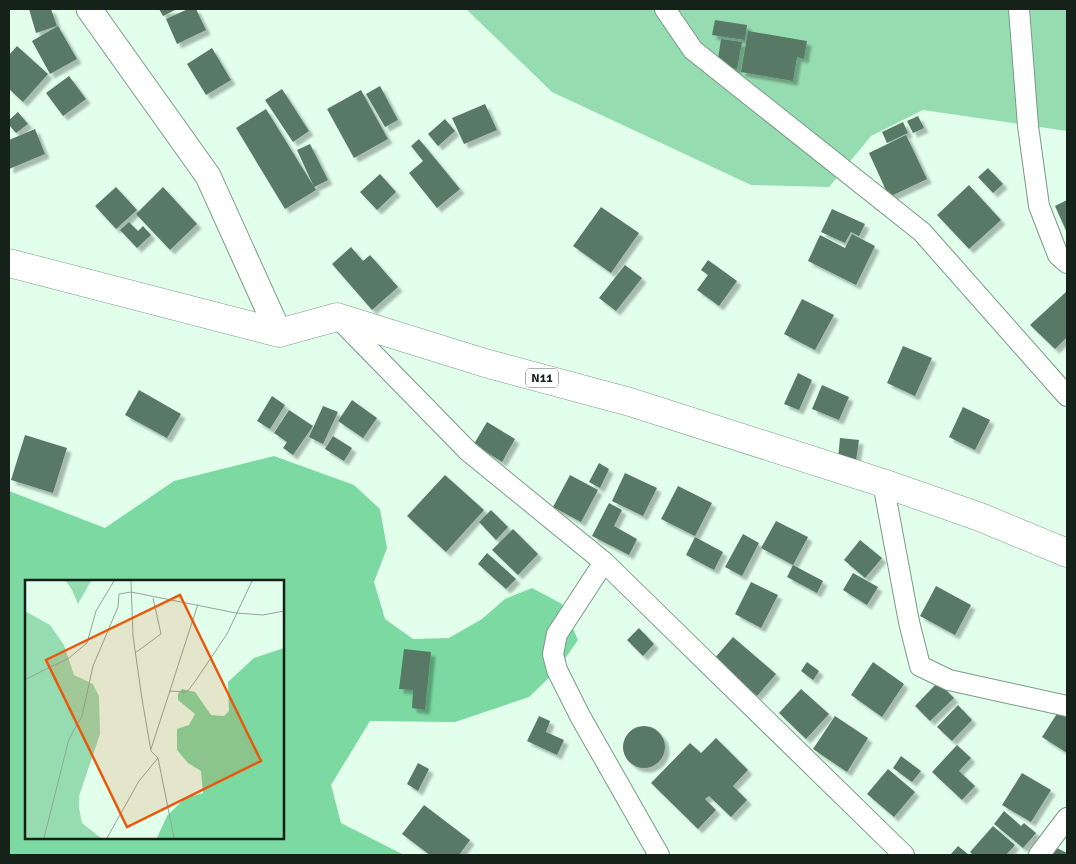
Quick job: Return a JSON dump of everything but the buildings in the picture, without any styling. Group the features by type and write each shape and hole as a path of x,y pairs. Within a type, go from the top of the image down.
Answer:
{"highway":[{"path":"9,263 279,333 336,317"},
{"name":"N11","path":"336,317 485,363 630,402 980,517 1067,553"}],"street":[{"path":"88,9 208,176 279,333"},
{"path":"665,9 693,50 922,232 1067,396"},
{"path":"1020,9 1028,126 1039,206 1058,256 1067,263"},
{"path":"336,317 468,451 604,562 904,855"},
{"path":"883,484 909,622 920,666 949,680 1067,706"},
{"path":"604,562 557,634 553,654 557,670 580,716 659,855"},
{"path":"1039,855 1067,818"}],"green space":[{"path":"466,9 1067,9 1067,131 923,110 871,136 829,187 751,185 552,92"},
{"path":"274,456 354,485 380,509 387,548 374,582 385,619 413,639 449,638 482,619 505,599 532,588 562,604 578,640 557,670 529,697 455,722 370,721 331,785 341,823 404,855 9,855 9,491 105,528 174,481"}]}
